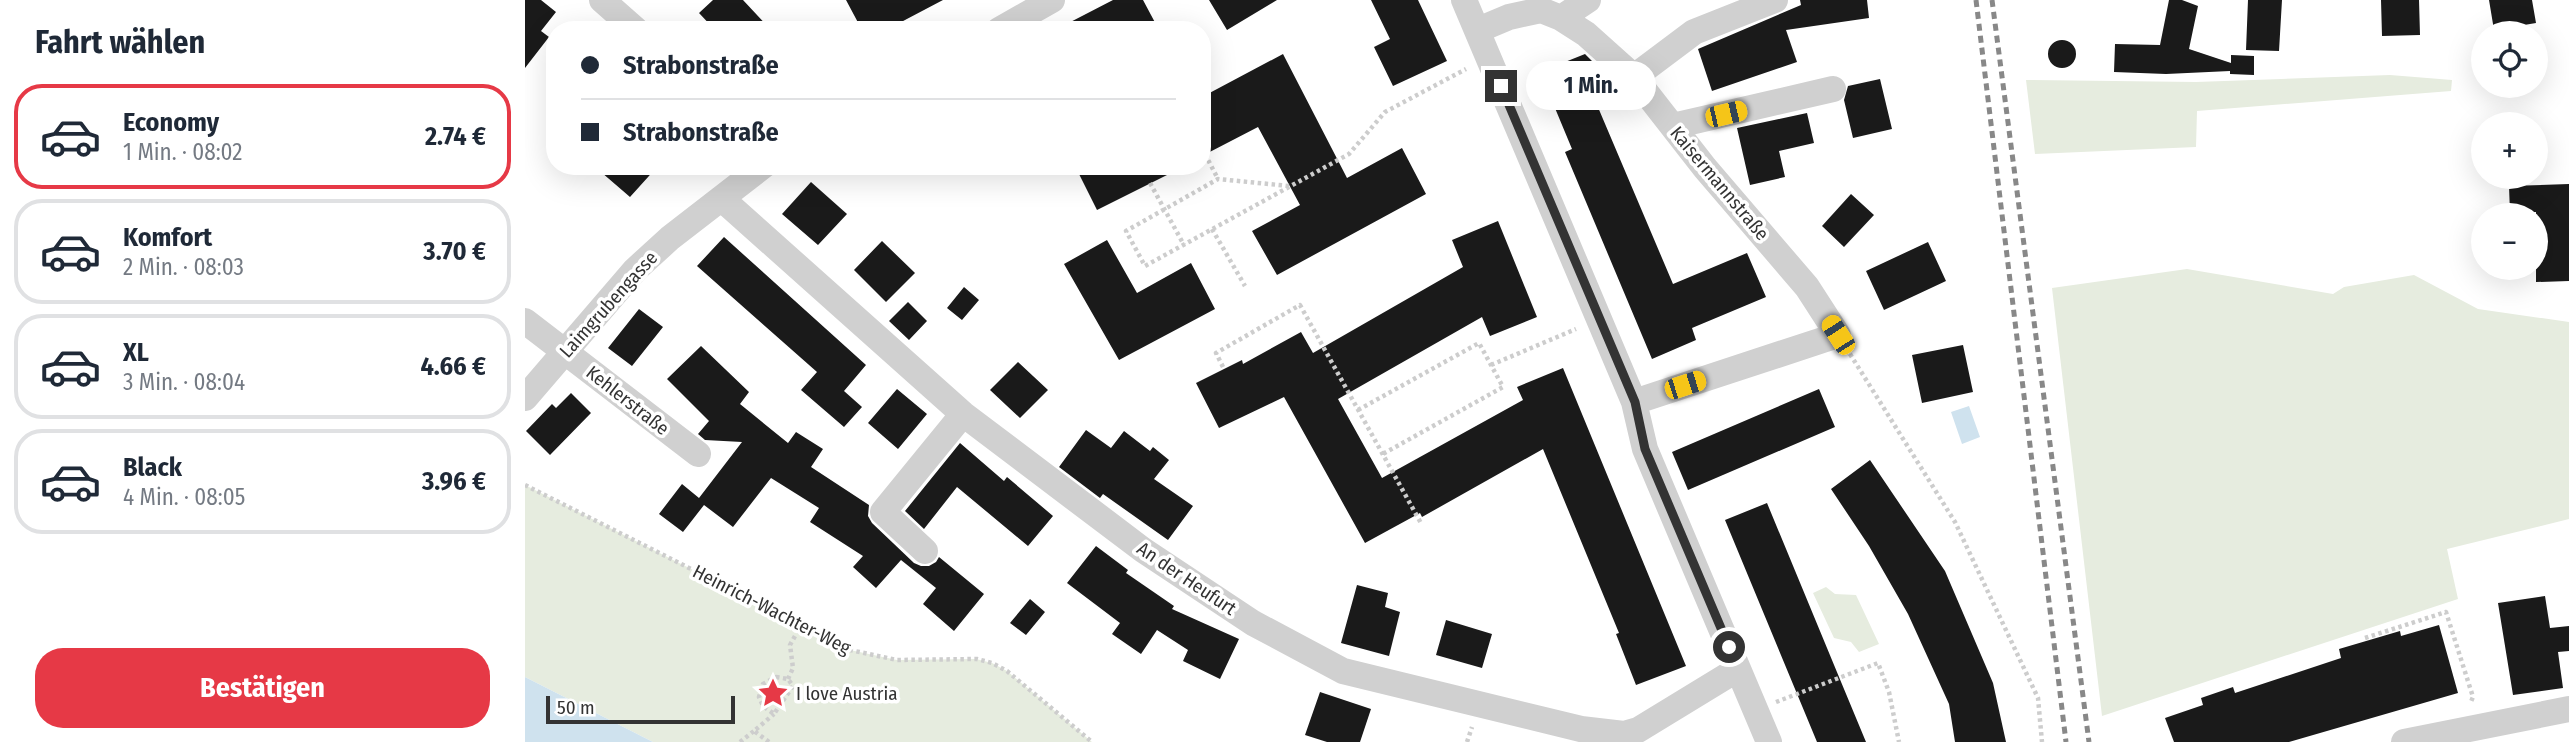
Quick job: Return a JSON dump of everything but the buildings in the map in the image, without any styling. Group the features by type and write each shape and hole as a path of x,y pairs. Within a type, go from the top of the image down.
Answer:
{"street":[{"path":"602,0 626,21"},
{"path":"1015,21 1052,0"},
{"path":"1464,0 1635,402 1645,449 1769,742"},
{"path":"1561,18 1588,0"},
{"path":"1635,77 1694,32 1775,0"},
{"name":"Kaisermannstraße","path":"1478,30 1510,17 1541,10 1561,18 1586,34 1635,77 1705,168 1807,287 1838,335"},
{"path":"1673,126 1833,89"},
{"name":"Laimgrubengasse","path":"525,398 635,270 670,238 752,175"},
{"name":"An der Heufurt","path":"722,199 963,414 1143,550 1253,622 1343,671 1569,727 1624,734 1638,730 1738,669"},
{"name":"Kehlerstraße","path":"525,321 698,454"},
{"path":"1635,402 1838,335"},
{"path":"925,551 883,512 963,414"},
{"path":"2405,742 2519,731 2569,709"}],"path":[{"path":"1289,186 1219,179 1126,232 1145,266 1349,154 1385,112 1489,57"},
{"path":"1211,165 1219,179"},
{"path":"1150,184 1184,244"},
{"path":"1212,229 1245,286"},
{"path":"1223,367 1216,353 1300,305 1422,525"},
{"path":"1491,365 1599,320"},
{"path":"1838,335 1955,522 2038,698 2042,742"},
{"path":"1358,410 1479,343 1503,387 1381,455"},
{"name":"Heinrich-Wachter-Weg","path":"525,485 800,627 850,650 880,658 915,661 977,659 992,663 1007,671 1092,742"},
{"path":"2365,638 2446,612 2473,697 2469,705"},
{"path":"788,679 793,668 790,645 800,627"},
{"path":"1797,693 1878,663 1889,692 1899,742"},
{"path":"740,742 774,714 793,686 788,679 769,679 759,690 758,697 763,706 774,714"},
{"path":"754,731 769,742"}],"shaded area":[{"path":"2390,75 2452,80 2451,91 2197,111 2196,147 2035,154 2026,80 2196,82"},
{"path":"2187,269 2333,294 2344,287 2414,275 2478,309 2569,322 2569,519 2447,549 2458,599 2102,716 2052,288"},
{"path":"525,485 800,627 850,650 897,660 976,659 992,663 1007,671 1092,742 653,742 525,677"},
{"path":"1826,587 1835,594 1856,595 1879,644 1859,652 1851,642 1834,638 1813,593"}],"water":[{"path":"1969,406 1980,437 1962,444 1951,412"},
{"path":"525,677 653,742 525,742"}],"railway":[{"path":"1976,0 2066,742"},
{"path":"1992,0 2089,742"}],"place":[{"name":"I love Austria","path":"773,693"}],"route":[{"path":"1501,86 1635,402 1645,449 1729,647"}]}
